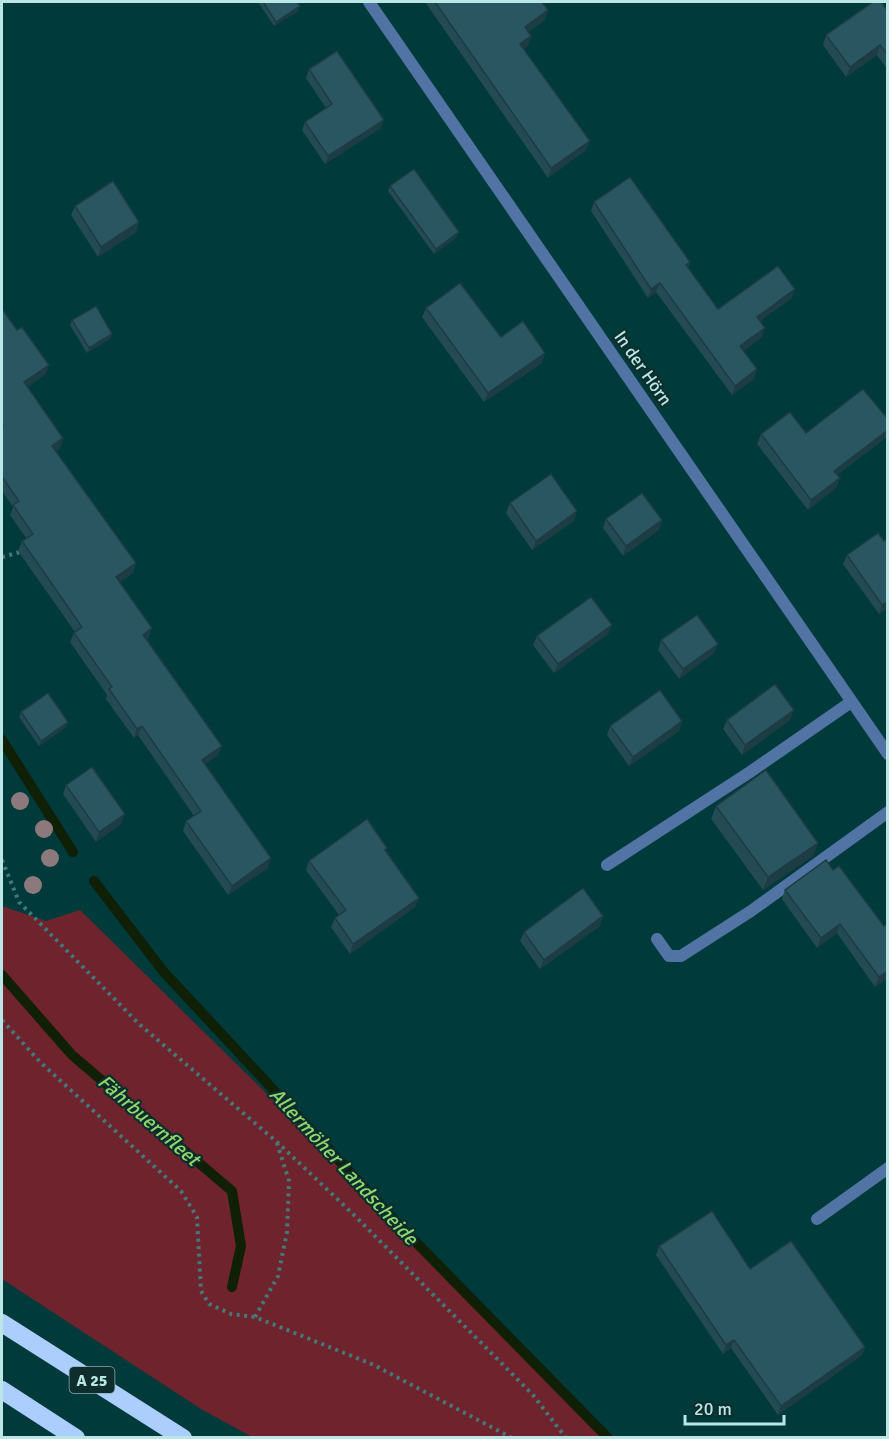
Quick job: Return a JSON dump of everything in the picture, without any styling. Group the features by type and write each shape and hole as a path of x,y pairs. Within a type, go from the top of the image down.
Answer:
{"highway":[{"name":"A 25","path":"2,1323 183,1437"},
{"path":"2,1390 76,1437"}],"street":[{"name":"In der Hörn","path":"369,2 888,754"},
{"path":"607,865 750,772 851,702"},
{"path":"657,939 669,956 681,956 752,911 888,812"},
{"path":"817,1219 888,1168"}],"path":[{"path":"2,557 35,550"},
{"path":"2,860 19,902 139,1024 277,1142 533,1395 566,1437"},
{"path":"2,1020 40,1062 181,1191 197,1217 201,1291 209,1304 231,1314 255,1317 374,1365 512,1437"},
{"path":"255,1317 278,1276 286,1232 289,1181 277,1142"}],"shaded area":[{"path":"2,906 46,921 80,910 330,1156 608,1437 252,1437 201,1409 2,1279"}],"building":[{"path":"263,2 297,2 300,6 276,22"},
{"path":"435,2 542,2 548,10 525,27 531,36 520,44 590,141 551,168"},
{"path":"873,2 881,2 888,11 888,55 880,45 850,67 826,35"},
{"path":"337,51 384,120 328,156 305,122 332,104 309,69"},
{"path":"414,169 459,232 436,249 390,186"},
{"path":"630,177 690,262 686,265 718,309 778,266 795,289 757,317 765,328 740,346 757,369 735,386 660,283 651,289 594,202"},
{"path":"113,181 139,222 101,247 75,206"},
{"path":"460,283 501,337 523,321 545,353 488,393 426,308"},
{"path":"96,306 112,334 89,348 72,320"},
{"path":"2,309 17,330 22,327 49,365 24,382 63,438 52,446 136,563 116,577 152,628 143,635 222,746 202,760 271,858 232,886 186,821 201,811 142,726 137,729 109,689 112,687 74,633 82,627 22,541 33,534 13,505 19,501 2,477"},
{"path":"863,389 888,419 888,430 834,471 840,478 811,500 761,434 790,412 806,433"},
{"path":"551,474 577,511 536,541 510,503"},
{"path":"642,493 662,520 626,546 606,519"},
{"path":"878,533 884,541 888,538 888,601 882,605 847,555"},
{"path":"591,597 612,625 558,664 537,636"},
{"path":"697,615 718,644 683,669 661,640"},
{"path":"775,684 794,710 745,745 727,720"},
{"path":"660,690 682,721 633,757 610,726"},
{"path":"48,693 68,722 41,741 21,712"},
{"path":"92,767 125,814 99,832 66,785"},
{"path":"766,770 818,843 768,877 716,806"},
{"path":"367,819 387,848 385,850 419,898 353,944 335,918 346,910 309,861"},
{"path":"826,860 833,870 839,866 884,926 888,923 888,971 879,977 840,924 821,938 785,890"},
{"path":"583,888 603,916 544,960 524,932"},
{"path":"712,1211 750,1269 791,1241 865,1347 781,1406 734,1340 726,1345 659,1246"}],"waterway":[{"name":"Allermöher Landscheide","path":"2,740 73,852"},
{"name":"Allermöher Landscheide","path":"94,881 163,971 398,1224 608,1438"},
{"name":"Fährbuernfleet","path":"2,975 72,1055 232,1191 241,1246 232,1287"}]}
